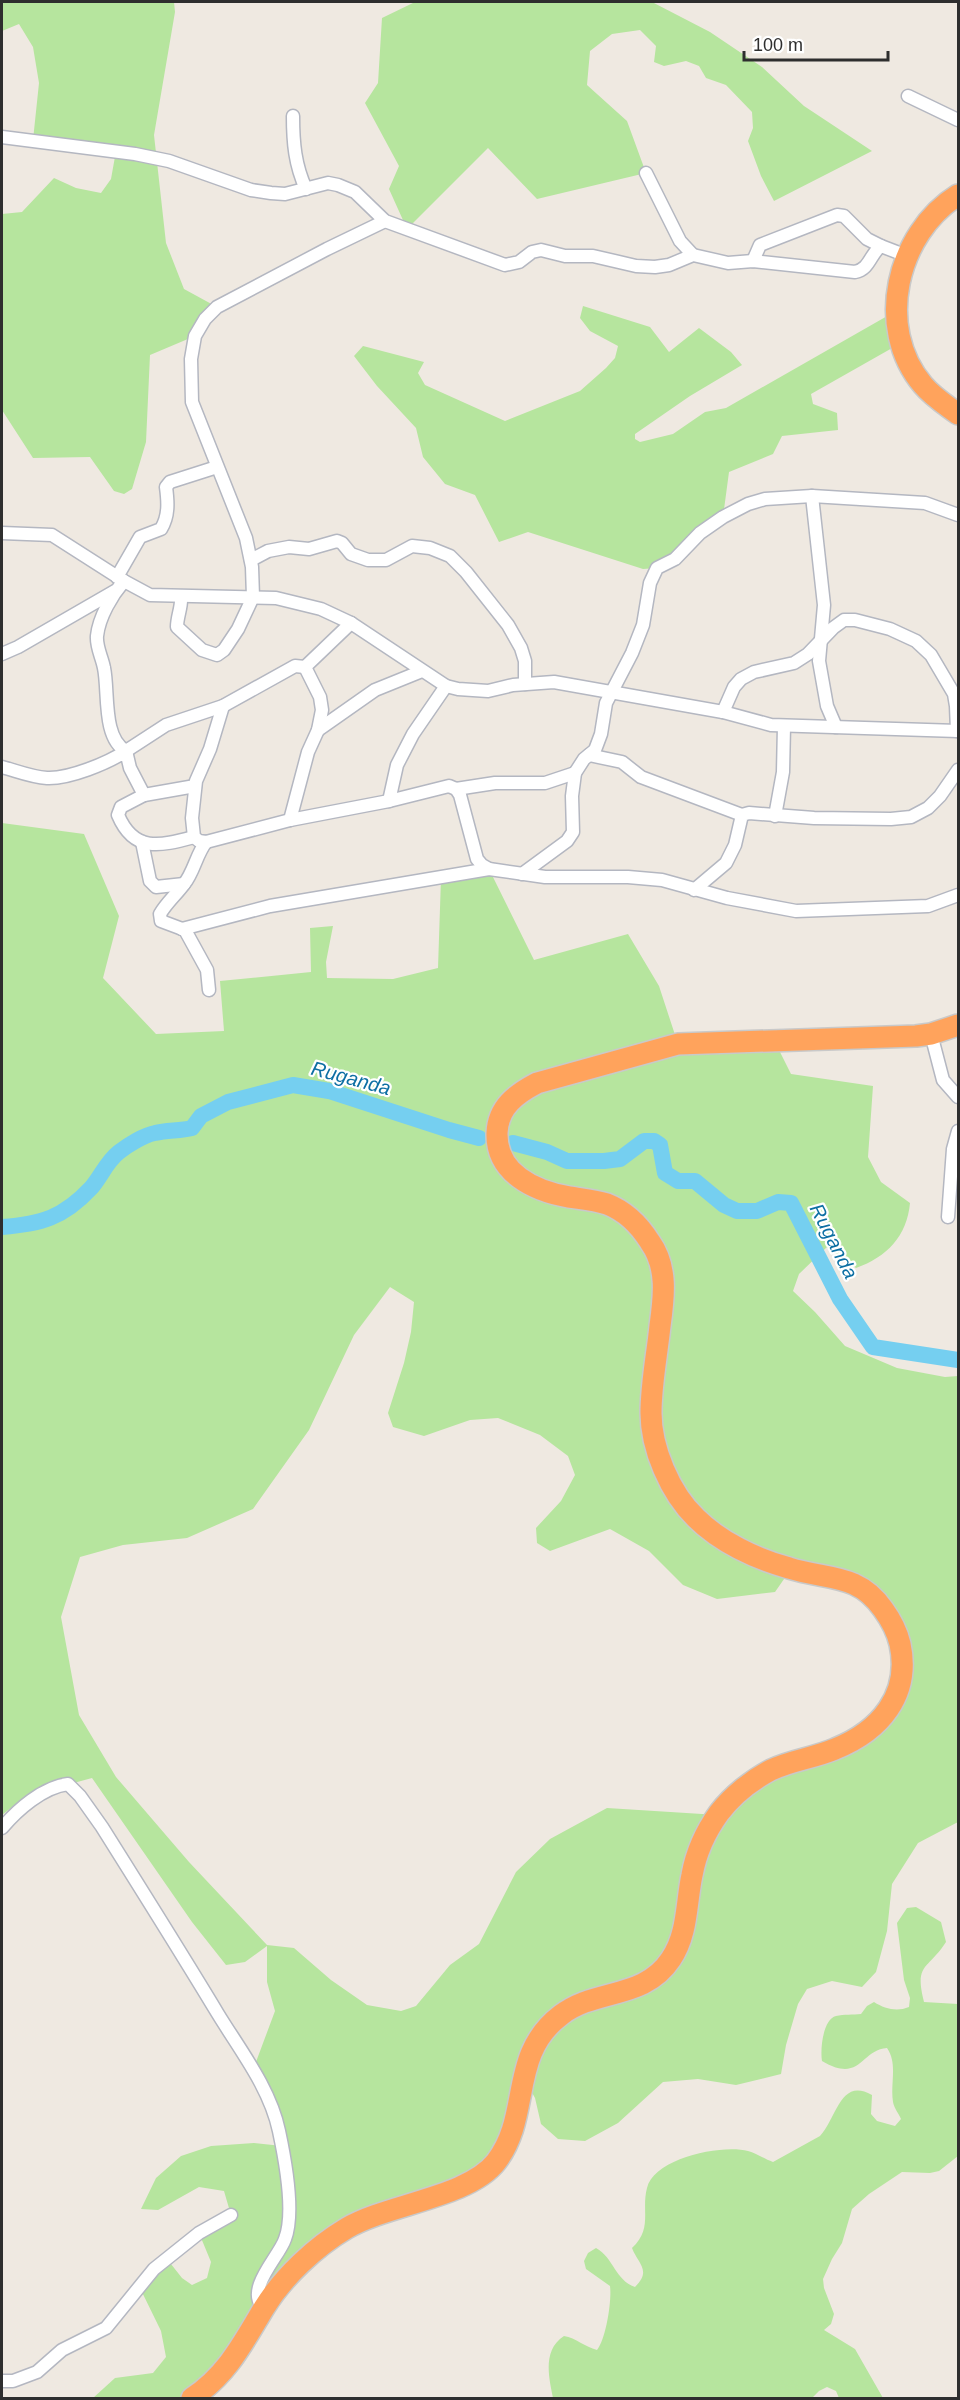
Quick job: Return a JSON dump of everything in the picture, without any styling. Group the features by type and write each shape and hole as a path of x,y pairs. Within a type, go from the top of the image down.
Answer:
{"highway":[{"path":"958,195 932,216 907,256 900,278 896,311 905,355 922,384 958,414"},
{"path":"192,2398 212,2384 232,2361 282,2282 305,2260 347,2228 371,2217 466,2185 482,2176 495,2163 510,2138 532,2046 547,2028 563,2013 582,2004 635,1989 655,1977 671,1959 681,1941 694,1863 718,1815 738,1793 765,1773 792,1761 838,1748 877,1723 885,1717 892,1705 901,1678 903,1661 896,1630 869,1591 844,1580 791,1569 752,1555 718,1536 696,1518 681,1501 667,1476 654,1439 651,1418 664,1293 662,1267 654,1246 623,1212 605,1203 553,1193 515,1175 505,1166 498,1150 497,1126 503,1109 519,1093 537,1083 678,1044 836,1040 931,1034 958,1025"}],"street":[{"path":"908,96 958,120"},
{"path":"293,117 293,145 299,173 306,189"},
{"path":"2,137 135,154 169,161 209,176 261,191 285,194 328,183 338,185 355,192 385,221 506,265 519,262 532,252 541,250 565,256 593,256 636,266 655,267 669,265 693,255"},
{"path":"646,173 680,241 693,255 728,263 753,261 855,272 866,268 876,250 881,246"},
{"path":"753,261 760,245 837,215 844,216 867,239 907,256"},
{"path":"181,597 182,606 177,615 177,627 202,650 217,655 224,650 238,629 253,597 251,560 246,538 192,402 191,359 195,336 205,318 218,307 385,221"},
{"path":"126,751 120,748 115,741 106,705 104,668 97,636 101,621 140,537 161,529 166,522 168,508 166,487 170,482 217,467"},
{"path":"522,874 567,841 573,832 572,796 575,773 589,754 595,750 601,734 606,703 643,625 650,583 657,568 675,559 700,533 723,517 748,504 765,499 812,496 925,503 958,515"},
{"path":"812,496 824,605 823,637 819,661 827,706 836,727"},
{"path":"2,533 52,535 119,583 150,595 253,597 295,601 321,609 351,623 446,686 488,691 525,684 554,682 723,712 771,725 958,731 954,694 931,655 916,641 890,629 855,620 844,620 823,637 808,654 794,663 754,672 741,679 734,687 723,712"},
{"path":"251,560 268,551 289,547 309,549 336,541 342,543 351,554 368,560 386,560 412,546 430,548 450,556 466,572 508,625 521,648 525,661 525,684"},
{"path":"2,654 18,647 119,583"},
{"path":"2,767 33,776 50,778 86,769 126,751 166,725 223,706 295,666 305,667 351,623"},
{"path":"290,820 322,710 320,697 305,667"},
{"path":"318,730 375,690 422,671"},
{"path":"389,801 397,765 413,734 446,686"},
{"path":"223,706 195,786 192,818 194,837 199,841 206,842 290,820 389,801 449,786 456,789 495,783 545,783 575,773"},
{"path":"775,816 783,772 784,726"},
{"path":"126,751 130,768 144,795"},
{"path":"589,754 622,762 640,777 742,815 749,813 775,816 891,819 911,817 928,808 940,796 958,770"},
{"path":"194,837 149,844 142,842 125,831 118,815 121,807 144,795 195,786"},
{"path":"456,789 460,795 477,859 482,866 489,868 544,877 662,880 694,890 796,910 928,906 958,895"},
{"path":"694,890 726,863 735,845 742,815"},
{"path":"142,842 150,880 156,887 185,884"},
{"path":"206,842 199,851 185,884 168,900 160,914 161,921 182,929 270,906 489,868"},
{"path":"182,929 207,970 209,990"},
{"path":"931,1034 943,1080 958,1096"},
{"path":"948,1217 952,1149 958,1131"},
{"path":"2,1828 18,1811 38,1797 56,1785 68,1784 80,1796 102,1827 254,2070 279,2128 288,2183 288,2231 282,2247 261,2279 258,2299 259,2304 264,2308"},
{"path":"2,2381 13,2381 37,2372 62,2350 106,2328 154,2269 199,2233 231,2215"}],"green space":[{"path":"2,2 174,2 175,12 154,135 166,243 184,289 217,307 195,336 150,355 146,442 132,489 124,494 114,491 90,457 33,458 2,410 2,214 22,212 54,178 76,188 101,193 111,179 116,151 33,140 39,83 33,47 19,24 2,31"},
{"path":"415,2 652,2 710,32 762,67 804,106 872,151 774,201 761,176 748,141 753,128 752,112 726,85 706,78 699,66 686,61 664,66 654,62 656,46 640,30 612,34 590,51 587,85 627,121 646,173 537,199 488,148 407,229 389,189 399,166 365,103 378,83 382,18"},
{"path":"583,306 650,327 669,352 699,328 731,352 742,365 690,396 635,434 635,439 640,442 673,434 705,412 726,408 896,311 901,343 811,394 813,404 837,413 838,430 782,436 773,454 729,472 723,517 657,568 643,569 528,532 499,542 475,495 445,484 423,457 416,428 377,386 354,356 363,346 424,362 418,373 425,385 505,421 580,391 615,358 618,346 590,331 580,318"},
{"path":"2,823 84,834 119,916 103,978 156,1034 224,1031 220,981 311,972 310,928 333,926 326,962 327,978 393,979 438,968 441,878 489,869 534,960 628,934 659,986 678,1044 774,1040 791,1074 873,1086 868,1157 881,1182 910,1203 905,1226 894,1244 886,1251 856,1268 827,1247 799,1274 793,1291 845,1346 897,1368 945,1377 958,1376 958,1822 918,1843 892,1884 887,1931 876,1972 862,1987 832,1981 807,1989 798,2004 786,2045 781,2074 736,2085 698,2079 663,2082 618,2123 585,2141 558,2139 541,2124 535,2098 524,2078 495,2163 330,2240 192,2398 93,2398 115,2378 153,2373 166,2357 161,2331 139,2286 167,2259 182,2278 192,2285 207,2278 211,2262 199,2233 231,2215 224,2191 199,2187 158,2210 141,2209 156,2178 181,2156 211,2146 254,2143 282,2146 253,2070 275,2011 267,1982 267,1946 245,1962 226,1965 192,1922 92,1778 26,1796 2,1815","holes":["390,1287 414,1302 411,1332 404,1363 388,1413 393,1427 424,1436 470,1420 498,1418 540,1435 568,1456 575,1475 561,1501 536,1528 537,1543 550,1551 610,1529 649,1551 683,1585 717,1599 775,1592 791,1569 869,1591 903,1661 885,1717 738,1793 718,1815 607,1808 550,1839 516,1872 479,1944 450,1965 416,2006 401,2011 367,2005 331,1980 294,1948 267,1945 189,1862 116,1777 79,1715 61,1617 80,1557 123,1545 187,1538 253,1509 309,1430 354,1335"]},
{"path":"916,1907 941,1922 946,1942 922,1973 921,1989 924,2002 958,2004 958,2156 939,2171 902,2172 869,2194 852,2209 842,2243 823,2279 834,2314 831,2324 824,2330 855,2349 883,2398 839,2398 836,2391 827,2387 812,2398 553,2398 549,2365 552,2349 557,2342 564,2336 597,2350 606,2329 610,2286 586,2269 584,2261 588,2253 596,2248 607,2257 628,2284 635,2287 643,2276 643,2271 632,2248 638,2241 644,2226 647,2188 652,2178 662,2169 690,2156 736,2149 754,2153 773,2162 820,2136 840,2102 853,2091 872,2095 871,2114 877,2121 895,2126 901,2119 893,2102 893,2067 887,2048 871,2054 853,2068 845,2069 822,2061 822,2049 825,2028 836,2016 861,2014 867,2006 874,2002 891,2009 909,2007 910,1998 904,1980 897,1923 907,1908"}],"waterway":[{"name":"Ruganda","path":"2,1227 28,1224 61,1213 91,1188 114,1156 141,1138 160,1132 192,1128 201,1116 228,1102 293,1085 329,1091 479,1138"},
{"name":"Ruganda","path":"513,1143 547,1152 567,1161 604,1161 620,1159 644,1141 654,1141 660,1145 665,1173 678,1181 695,1181 724,1205 737,1211 757,1211 778,1202 791,1203 840,1299 873,1347 958,1360"}]}
